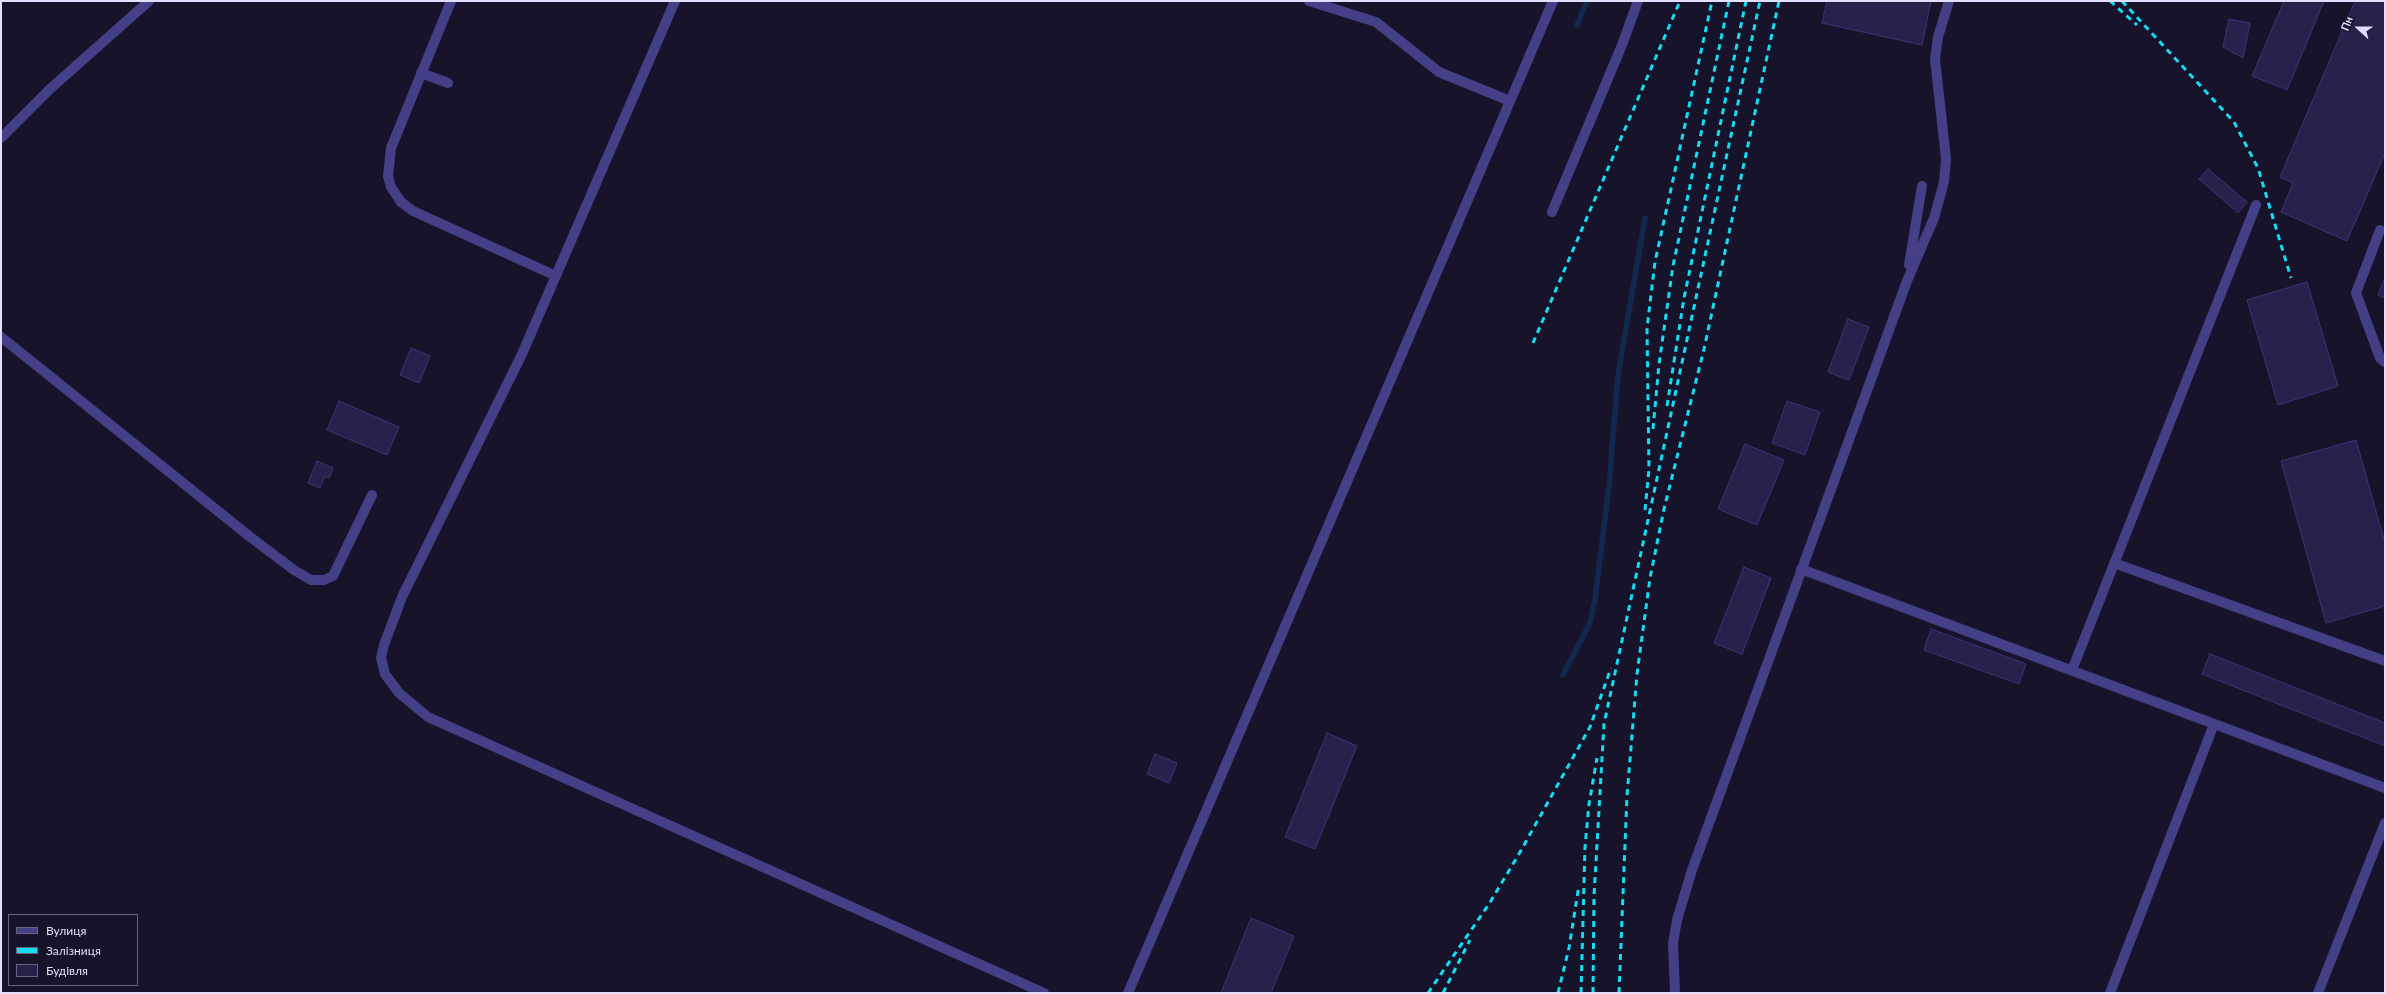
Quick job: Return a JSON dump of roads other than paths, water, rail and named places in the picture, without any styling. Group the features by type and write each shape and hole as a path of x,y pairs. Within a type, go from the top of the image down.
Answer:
{"lane":[{"path":"1,138 50,89 149,1"},
{"path":"451,1 391,148 388,176 395,196 414,211 556,276"},
{"path":"675,1 522,354 402,598 384,645 381,658 385,674 399,693 428,717 1044,993"},
{"path":"1309,1 1376,22 1439,72 1510,101"},
{"path":"1128,993 1553,1"},
{"path":"1552,212 1622,45 1638,1"},
{"path":"1675,993 1673,943 1677,920 1692,870 1907,281 1934,218 1944,182 1946,158 1935,59 1938,37 1949,1"},
{"path":"421,73 448,83"},
{"path":"1907,281 1922,186"},
{"path":"2072,670 2256,205"},
{"path":"2380,230 2356,293 2380,358 2385,362"},
{"path":"1,337 249,536 294,570 311,580 324,580 333,576 372,495"},
{"path":"2114,563 2385,661"},
{"path":"1801,569 2385,788"},
{"path":"2110,993 2214,724"},
{"path":"2318,993 2385,823"}],"waterway":[{"path":"1577,25 1587,1"},
{"path":"1563,675 1590,623 1595,600 1609,487 1618,375 1645,218"}],"railway":[{"path":"1533,343 1680,1"},
{"path":"1645,510 1649,469 1647,328 1655,262 1712,1"},
{"path":"1653,429 1659,364 1673,266 1729,1"},
{"path":"1667,406 1684,298 1746,1"},
{"path":"1593,993 1594,896 1604,724 1760,1"},
{"path":"1619,993 1627,796 1637,674 1650,578 1664,509 1704,349 1779,1"},
{"path":"2110,1 2137,25"},
{"path":"2122,1 2234,122 2258,168 2291,278"},
{"path":"1428,993 1489,904 1519,854 1590,727 1611,668"},
{"path":"1581,993 1585,847 1589,804 1597,758"},
{"path":"1558,993 1569,948 1579,885"},
{"path":"1443,993 1470,940"}]}
